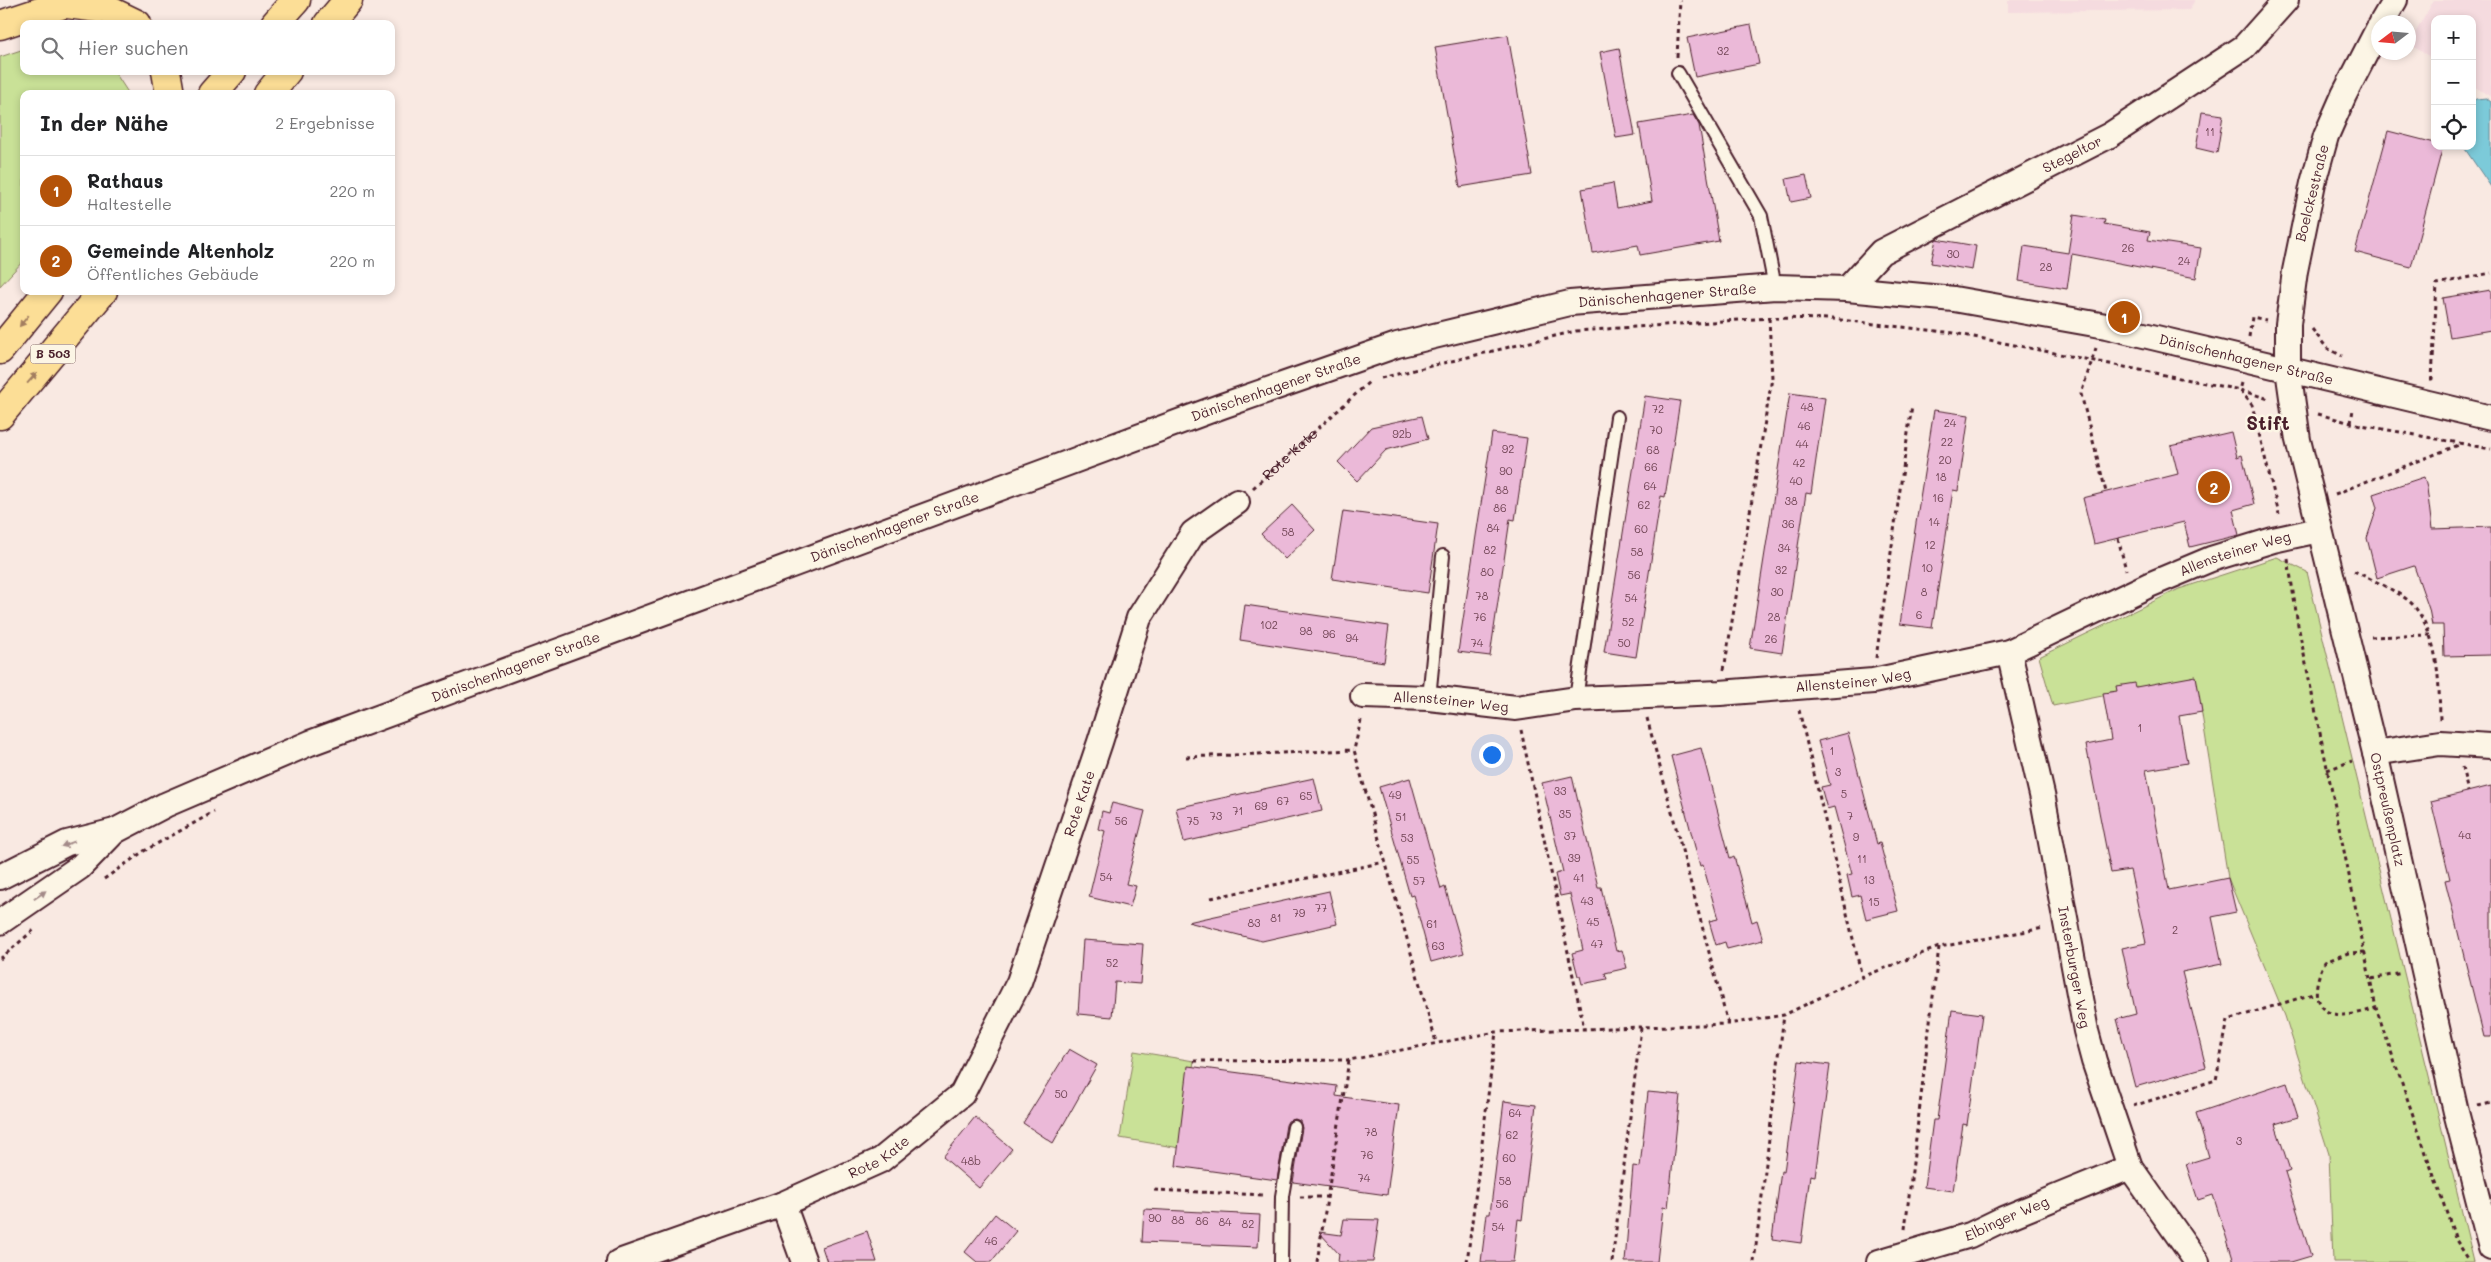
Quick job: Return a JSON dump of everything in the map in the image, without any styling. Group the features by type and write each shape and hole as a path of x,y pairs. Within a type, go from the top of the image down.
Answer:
{"highway":[{"path":"278,20 296,0"},
{"path":"331,20 348,0"},
{"path":"0,25 71,2 106,9 129,20"},
{"path":"167,75 169,90"},
{"path":"215,90 229,75"},
{"path":"271,90 284,75"},
{"name":"B 503","path":"0,350 45,295"},
{"name":"B 503","path":"0,415 100,295"}],"street":[{"name":"Stegeltor","path":"1847,289 1881,252 2110,135 2244,47 2286,0"},
{"path":"2386,15 2394,0"},
{"name":"Boelckestraße","path":"2288,370 2288,324 2295,271 2312,183 2326,136 2344,95 2371,43"},
{"name":"Dänischenhagener Straße","path":"0,877 67,843 115,831 165,805 310,743 1222,406 1397,345 1570,303 1775,287 1847,289 1954,300 2106,326 2491,418"},
{"name":"Ostpreußenplatz","path":"2288,370 2292,407 2318,530 2375,753 2422,969 2491,1248"},
{"name":"Rote Kate","path":"619,1262 782,1204 881,1160 962,1094 1019,982 1100,742 1139,618 1193,534 1237,502"},
{"name":"Allensteiner Weg","path":"1363,696 1429,698 1516,708 1576,699 1720,693 1872,681 2009,652 2132,593 2211,559 2318,530"},
{"name":"Insterburger Weg","path":"2009,652 2042,800 2086,1031 2104,1091 2130,1167 2197,1262"},
{"path":"2375,753 2440,743 2491,746"},
{"name":"Dänischenhagener Straße","path":"0,922 80,867 115,831"},
{"name":"Elbinger Weg","path":"1890,1259 1970,1235 2003,1219 2130,1167"},
{"path":"782,1204 804,1262"}],"lane":[{"path":"1678,73 1761,216 1775,287"},
{"path":"1576,699 1617,417"},
{"path":"1429,698 1443,556"},
{"path":"1281,1262 1282,1196 1294,1127"}],"path":[{"path":"1678,73 1676,51 1680,0"},
{"path":"2432,379 2437,284 2491,273"},
{"path":"1720,693 1772,378 1769,318"},
{"path":"1359,385 1576,331 1769,318 1832,319 1954,333 2091,360 2240,390 2351,423 2491,449"},
{"path":"2311,328 2327,348 2344,357"},
{"path":"2091,360 2081,394 2106,492"},
{"name":"Rote Kate","path":"1237,502 1369,382"},
{"path":"2240,390 2252,404 2269,468 2284,538 2305,662 2376,1008 2456,1240 2470,1262"},
{"path":"1872,681 1912,405"},
{"path":"2312,502 2462,444"},
{"path":"2118,538 2132,593"},
{"path":"2375,582 2413,604 2430,635 2439,685 2440,743"},
{"path":"2346,637 2430,635"},
{"path":"1794,687 1862,978"},
{"path":"1641,695 1728,1024"},
{"path":"1363,696 1362,713 1354,750 1436,1042"},
{"path":"1516,708 1584,1028"},
{"path":"1186,757 1354,750"},
{"path":"103,880 144,851 221,808"},
{"path":"1211,898 1385,862"},
{"path":"1194,1061 1349,1060 1496,1032 1728,1024 1784,1015 1862,978 1939,947 2065,924"},
{"path":"0,960 40,926"},
{"path":"1890,1259 1939,947"},
{"path":"2365,952 2348,953 2325,962 2316,980 2316,994 2325,1009 2334,1014 2356,1014 2376,1008"},
{"path":"2370,979 2422,969"},
{"path":"2104,1091 2133,1106 2216,1080 2228,1020 2316,994"},
{"path":"1754,1262 1784,1015"},
{"path":"1612,1262 1641,1028"},
{"path":"1467,1262 1496,1032"},
{"path":"1317,1262 1349,1060"},
{"path":"1154,1190 1327,1197"}],"shaded area":[{"path":"2008,0 2195,0 2189,10 2008,12"},
{"path":"2434,0 2491,0 2491,97 2476,88 2476,15 2431,15 2431,58 2416,48 2416,32"}],"green space":[{"path":"20,50 20,75 117,75 126,90 20,90 20,264 0,286 0,57"},
{"path":"2277,557 2307,572 2474,1262 2333,1262 2329,1154 2285,1016 2228,878 2196,677 2053,706 2039,657 2179,589"},
{"path":"1134,1051 1194,1061 1180,1148 1120,1138"}],"water":[{"path":"2486,98 2491,102 2491,187 2466,150 2476,150 2476,99"}],"building":[{"path":"1751,25 1759,64 1695,77 1687,38"},
{"path":"1508,35 1532,175 1460,187 1435,47"},
{"path":"1619,48 1635,135 1616,138 1600,52"},
{"path":"2202,112 2223,115 2217,153 2196,148"},
{"path":"1693,115 1699,125 1719,241 1640,255 1638,245 1593,253 1582,189 1613,183 1617,208 1652,201 1639,124"},
{"path":"2388,131 2431,142 2431,150 2442,150 2411,267 2355,252"},
{"path":"1806,175 1811,198 1791,202 1786,179"},
{"path":"2074,215 2105,220 2104,224 2150,232 2148,240 2201,248 2196,278 2072,254 2067,289 2019,281 2024,246 2068,253"},
{"path":"1936,239 1976,246 1972,270 1931,263"},
{"path":"2491,290 2491,330 2450,337 2443,298"},
{"path":"1790,393 1825,398 1811,494 1806,493 1782,653 1750,648"},
{"path":"1645,396 1680,401 1665,497 1661,496 1636,657 1604,652"},
{"path":"1934,410 1969,415 1958,491 1953,490 1932,628 1900,624"},
{"path":"1422,416 1428,439 1386,450 1357,481 1338,462 1371,427"},
{"path":"2231,432 2237,457 2242,455 2254,504 2233,510 2239,535 2190,547 2184,522 2094,544 2083,498 2178,474 2171,446"},
{"path":"1492,433 1527,438 1515,520 1510,519 1490,656 1458,652"},
{"path":"2424,477 2432,529 2491,527 2491,655 2444,656 2443,625 2432,625 2429,609 2414,566 2377,578 2367,538 2377,508 2373,494"},
{"path":"1292,505 1315,530 1285,559 1261,534"},
{"path":"1343,511 1438,524 1428,593 1332,579"},
{"path":"1245,605 1389,626 1384,662 1240,640"},
{"path":"2196,676 2202,712 2179,716 2187,763 2146,770 2169,890 2228,878 2236,912 2212,917 2222,964 2182,972 2206,1067 2135,1087 2117,1019 2136,1014 2122,948 2146,943 2130,870 2111,873 2086,745 2111,740 2103,693 2117,691 2116,686 2135,683 2136,687"},
{"path":"1848,733 1877,844 1880,843 1898,911 1866,919 1860,895 1852,897 1847,875 1852,874 1834,807 1827,809 1821,787 1830,785 1818,741"},
{"path":"1701,748 1730,858 1734,856 1752,922 1757,920 1763,940 1727,949 1725,942 1716,945 1709,921 1718,919 1703,865 1700,866 1671,756"},
{"path":"1572,776 1598,887 1601,887 1616,951 1622,950 1627,968 1605,973 1607,979 1582,984 1572,953 1583,950 1570,894 1560,896 1555,874 1563,872 1542,783"},
{"path":"1314,778 1322,811 1184,842 1176,808"},
{"path":"1410,778 1441,889 1445,887 1464,953 1431,962 1413,895 1410,896 1379,787"},
{"path":"2491,786 2491,1037 2484,1037 2445,880 2450,879 2431,801"},
{"path":"1112,803 1145,811 1126,884 1136,886 1130,907 1089,897 1105,831 1098,829 1102,811 1109,813"},
{"path":"1329,891 1337,924 1262,941 1188,922"},
{"path":"1083,940 1143,944 1140,984 1115,982 1112,1017 1078,1014"},
{"path":"1952,1010 1982,1014 1967,1125 1963,1124 1953,1191 1924,1187 1933,1120 1937,1120"},
{"path":"1069,1049 1097,1065 1053,1143 1023,1123"},
{"path":"1799,1061 1830,1065 1815,1176 1810,1175 1801,1243 1772,1239 1781,1171 1784,1172"},
{"path":"1188,1066 1337,1086 1336,1096 1399,1105 1387,1195 1293,1182 1302,1128 1300,1121 1295,1119 1288,1121 1286,1125 1277,1180 1176,1166"},
{"path":"2287,1083 2298,1117 2275,1124 2290,1170 2285,1172 2311,1256 2291,1262 2234,1262 2213,1195 2198,1200 2186,1164 2209,1157 2196,1113"},
{"path":"1648,1092 1680,1095 1668,1208 1663,1207 1657,1262 1625,1262 1633,1166 1640,1167"},
{"path":"1504,1101 1536,1105 1522,1220 1518,1219 1513,1262 1481,1262 1487,1214 1490,1214"},
{"path":"975,1117 1012,1149 979,1188 943,1157"},
{"path":"1144,1209 1260,1215 1258,1247 1142,1242"},
{"path":"995,1214 1016,1231 991,1262 977,1262 965,1252"},
{"path":"1344,1219 1379,1220 1373,1262 1338,1262 1339,1254 1319,1232 1341,1235"},
{"path":"867,1231 877,1262 827,1262 822,1247"}],"place":[{"name":"Rathaus","path":"2124,317"},
{"name":"Gemeinde Altenholz","path":"2214,487"}],"district":[{"name":"Stift","path":"2268,423"}]}
